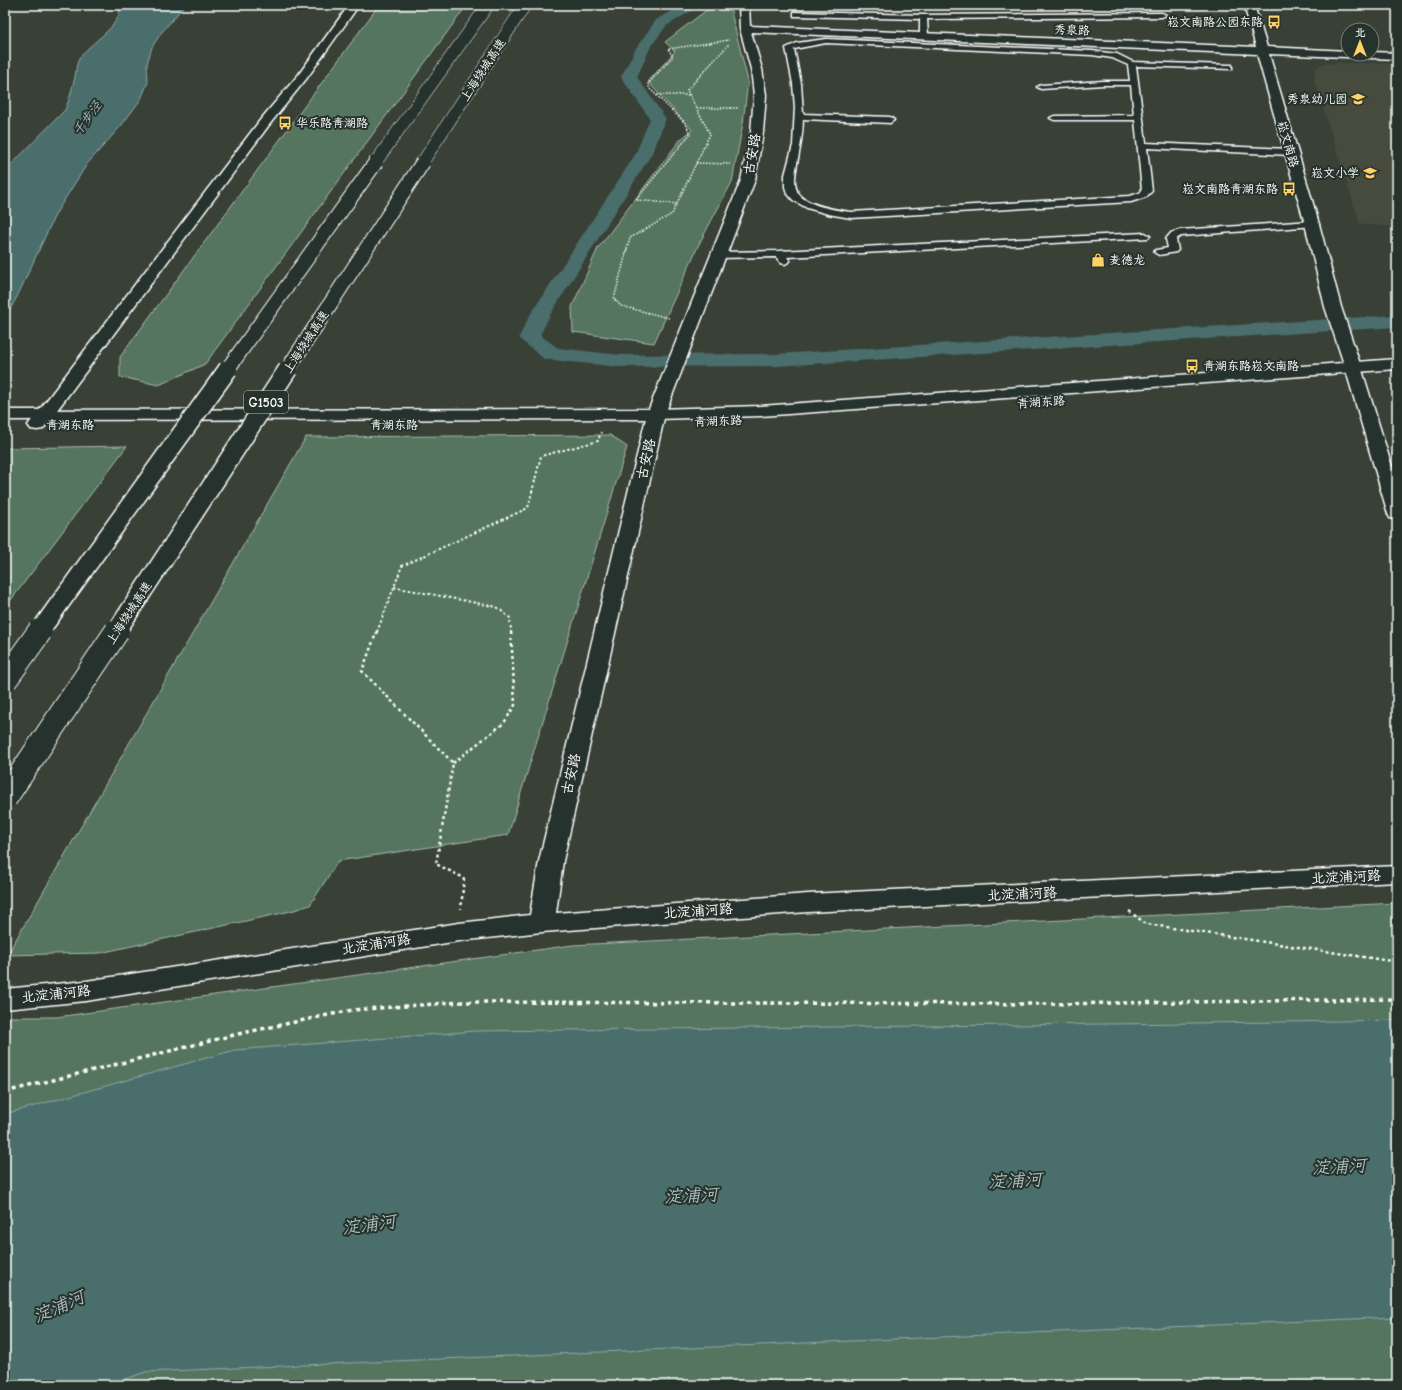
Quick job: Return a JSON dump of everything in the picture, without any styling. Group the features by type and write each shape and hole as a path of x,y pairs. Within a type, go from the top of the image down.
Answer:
{"main road":[{"path":"5,426 42,420 265,122 303,76 354,5"},
{"path":"5,680 488,5"},
{"name":"上海绕城高速","path":"5,798 102,654 525,5"},
{"name":"古安路","path":"542,923 551,861 655,419 748,180 755,148 759,84 755,58 745,29 744,5"},
{"name":"崧文南路","path":"1249,5 1290,152 1312,224 1333,307 1397,514"},
{"name":"秀泉路","path":"745,29 1397,56"},
{"name":"青湖东路","path":"42,420 655,419 735,421 1182,393 1354,373 1397,364"},
{"name":"青湖东路","path":"1354,373 1397,375"},
{"path":"5,415 42,420"},
{"name":"青湖东路","path":"42,420 602,425 655,419"},
{"name":"北淀浦河路","path":"5,999 86,991 459,932 542,923 808,903 1099,890 1397,874"}],"lane":[{"path":"797,14 923,17 1162,15"},
{"path":"923,17 924,36"},
{"path":"1132,64 1147,191 1143,195 1131,199 851,215 815,208 792,194 789,185 789,174 797,145 799,116 798,90 790,48 797,45 812,42 1092,53 1114,56 1132,64 1229,67"},
{"path":"1040,87 1103,83 1135,83"},
{"path":"799,116 890,120"},
{"path":"1054,118 1138,117"},
{"path":"1142,145 1290,152"},
{"path":"1159,252 1173,250 1171,239 1174,235 1180,233 1312,224"},
{"path":"718,255 779,254 1145,236"},
{"path":"779,254 784,258 786,264"}],"path":[{"path":"677,204 636,200 690,134 686,124 650,89 648,84 673,56 668,49 733,39 687,90 710,134 677,204 672,214 630,238 614,299 621,306 691,324"},
{"path":"656,95 690,95"},
{"path":"697,108 758,108"},
{"path":"696,163 751,165"},
{"path":"453,763 362,671 402,566 528,508 541,456 598,442 602,425"},
{"path":"394,587 497,607 510,618 515,705 504,723 453,763 436,864 464,878 459,932"},
{"path":"1099,890 1146,924 1397,962"},
{"path":"5,1092 238,1034 345,1012 461,1002 1049,1004 1397,999"}],"shaded area":[{"path":"1322,64 1397,64 1397,227 1360,224 1314,79 1315,69"}],"green space":[{"path":"379,5 467,5 205,364 159,385 120,377 120,357"},
{"path":"713,5 732,5 731,12 748,81 743,123 732,182 699,244 654,343 573,332 572,307 598,248 680,140 692,130 648,82 675,51 665,42"},
{"path":"610,435 627,447 508,835 338,861 310,905 291,911 100,953 7,955 306,437"},
{"path":"127,446 5,608 5,448"},
{"path":"1397,903 1397,1385 5,1385 5,1017 57,1017 573,945"}],"water":[{"name":"千步泾","path":"120,5 185,5 161,33 152,47 147,64 148,82 141,99 121,126 87,164 56,213 17,297 5,318 5,171 65,110 71,94 79,59 84,52 116,21"},
{"name":"淀浦河","path":"1397,1020 1397,1317 145,1372 110,1385 5,1385 5,1114 235,1050 476,1031"}],"waterway":[{"path":"691,5 661,23 643,48 629,77 658,119 643,155 540,315 529,337 552,354 620,361 777,360 1397,321"}],"place":[{"name":"崧文南路公园东路","path":"1274,22"},
{"name":"秀泉幼儿园","path":"1358,99"},
{"name":"华乐路青湖路","path":"285,123"},
{"name":"崧文小学","path":"1370,173"},
{"name":"崧文南路青湖东路","path":"1289,189"},
{"name":"麦德龙","path":"1098,260"},
{"name":"青湖东路崧文南路","path":"1192,366"}]}
